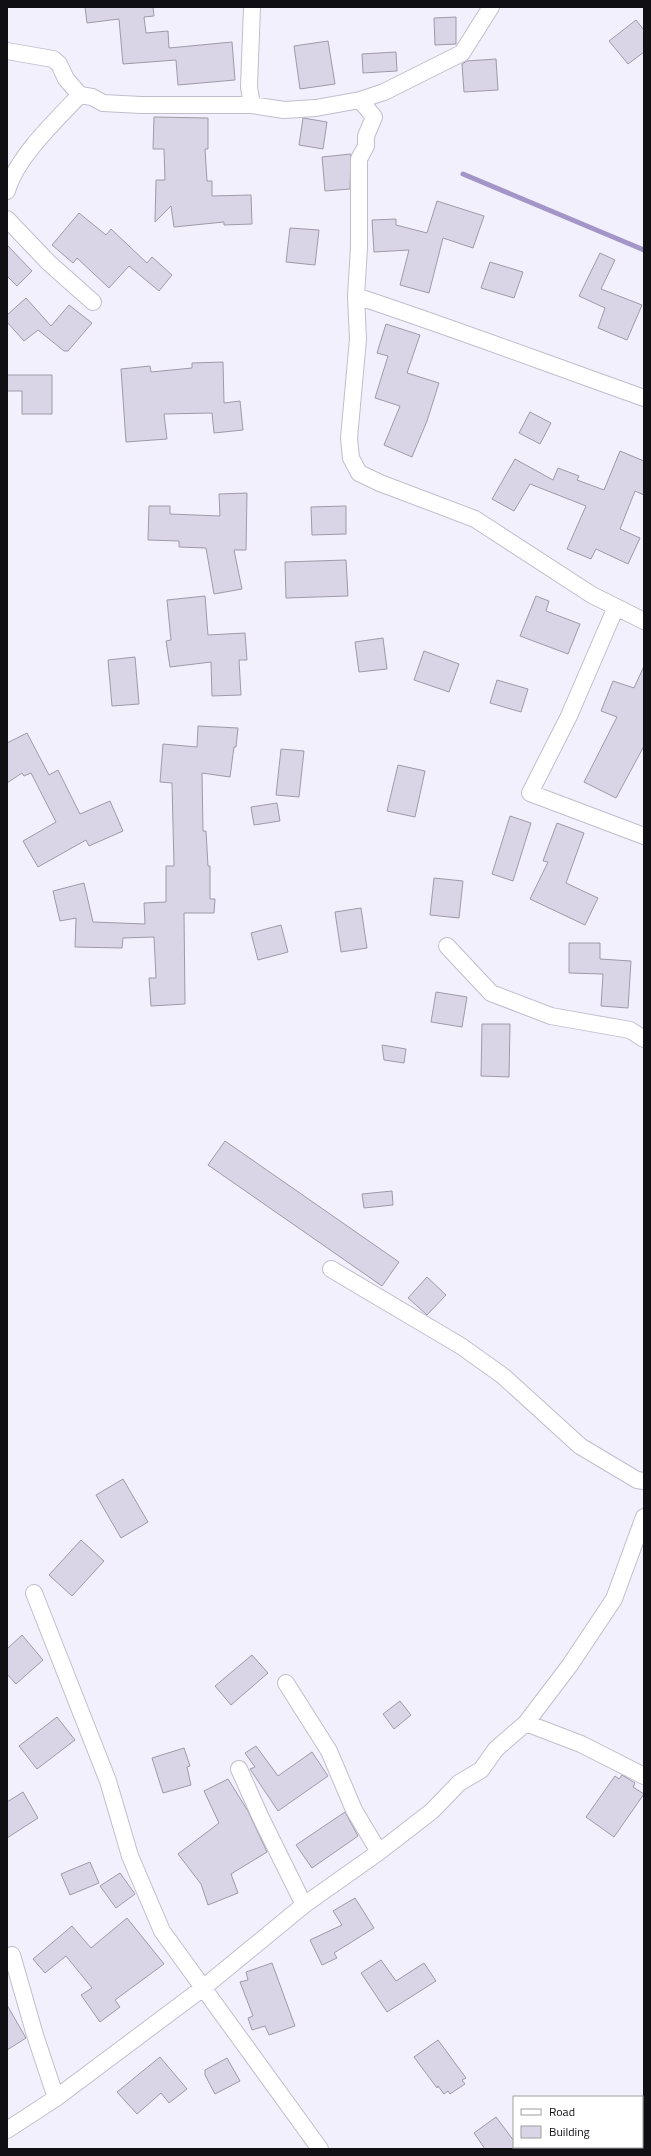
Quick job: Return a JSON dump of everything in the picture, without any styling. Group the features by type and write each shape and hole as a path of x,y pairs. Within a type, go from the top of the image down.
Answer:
{"street":[{"path":"252,7 249,87 252,105"},
{"path":"7,51 53,59 60,64 66,79 80,95 92,97 103,103 252,105 284,110 316,108 360,100 384,92 462,53 491,7"},
{"path":"7,191 17,170 40,137 80,95"},
{"path":"360,100 374,117 366,136 366,146 359,159 359,247 356,296 358,339 348,438 351,458 359,473 380,483 475,519 592,595 644,621"},
{"path":"7,219 49,263 93,302"},
{"path":"356,296 431,320 505,349 644,398"},
{"path":"616,607 569,716 530,793 644,836"},
{"path":"447,946 491,993 551,1016 630,1030 644,1039"},
{"path":"331,1269 461,1346 503,1376 580,1446 637,1480 644,1481"},
{"path":"7,2130 56,2098 203,1988 304,1906 379,1852 432,1811 459,1783 481,1770 496,1750 526,1723 570,1665 614,1599 644,1517"},
{"path":"34,1593 108,1781 130,1856 162,1931 320,2149"},
{"path":"286,1683 329,1751 354,1810 379,1852"},
{"path":"526,1723 582,1744 644,1776"},
{"path":"240,1769 260,1818 304,1906"},
{"path":"12,1956 35,2035 56,2098"}],"building":[{"path":"85,7 153,7 154,16 144,17 146,33 168,31 169,48 232,42 235,80 178,85 176,60 123,64 119,19 87,23"},
{"path":"456,17 456,44 435,45 434,18"},
{"path":"636,20 644,30 644,52 628,64 609,41"},
{"path":"328,41 335,84 300,89 294,46"},
{"path":"396,52 397,71 363,73 362,54"},
{"path":"496,59 498,90 464,92 462,64 467,61"},
{"path":"154,117 208,118 208,149 205,149 207,181 212,181 212,196 251,195 252,224 224,225 224,222 174,227 171,206 155,222 156,180 165,180 164,149 153,149"},
{"path":"303,118 327,122 323,149 299,145"},
{"path":"351,154 350,189 325,191 322,157"},
{"path":"437,201 484,216 473,248 443,238 429,293 400,285 409,250 374,252 372,220 396,219 396,225 427,233"},
{"path":"79,213 106,235 111,229 147,263 152,257 172,275 159,291 129,266 109,288 77,258 73,263 52,245"},
{"path":"290,228 319,230 315,265 286,262"},
{"path":"7,245 32,271 17,286 7,276"},
{"path":"600,253 615,260 601,289 642,305 627,340 598,328 605,308 579,296"},
{"path":"490,262 523,272 514,298 481,288"},
{"path":"26,298 51,326 69,305 92,323 68,351 64,351 38,330 24,341 7,322 7,315"},
{"path":"386,324 420,335 407,373 439,383 427,421 412,457 384,445 400,406 375,398 388,356 377,353"},
{"path":"223,362 224,403 240,401 243,430 214,433 212,413 164,414 167,439 126,442 121,369 150,366 151,372 192,368 192,363"},
{"path":"7,375 52,375 52,414 22,414 22,391 7,391"},
{"path":"530,412 551,423 540,444 519,433"},
{"path":"620,451 644,461 644,495 635,491 620,529 640,538 628,564 596,549 591,559 567,549 586,506 530,484 514,511 492,499 515,459 553,480 558,468 579,476 577,480 604,490"},
{"path":"247,493 246,550 234,550 242,589 214,594 206,548 179,547 179,541 148,540 149,506 170,506 170,514 220,516 219,494"},
{"path":"346,506 346,534 312,535 311,507"},
{"path":"346,560 348,596 286,598 285,562"},
{"path":"205,596 208,635 245,633 247,660 239,660 241,695 212,696 211,662 170,667 166,641 171,640 167,600"},
{"path":"536,596 549,601 546,611 580,624 568,654 520,636"},
{"path":"383,638 387,669 359,672 355,642"},
{"path":"424,651 459,664 449,692 414,680"},
{"path":"135,657 139,704 112,706 108,660"},
{"path":"644,666 644,746 616,798 584,782 617,717 601,711 613,681 634,688"},
{"path":"497,680 528,689 521,712 490,703"},
{"path":"198,726 238,728 230,777 202,773 203,831 206,831 208,866 210,866 210,899 215,899 214,913 184,913 185,1004 151,1006 149,978 156,978 154,937 123,938 122,948 75,947 76,918 60,921 53,891 84,883 93,922 145,924 144,903 166,902 166,866 174,866 172,783 160,782 163,744 197,747"},
{"path":"27,733 49,775 58,770 80,814 110,801 123,831 89,846 86,840 38,867 23,841 56,822 31,773 24,776 22,773 7,783 7,743"},
{"path":"281,749 304,751 299,797 276,795"},
{"path":"398,765 425,771 415,817 387,811"},
{"path":"277,803 280,821 254,825 251,807"},
{"path":"510,816 531,823 513,881 492,874"},
{"path":"557,823 584,833 566,883 598,898 585,925 530,899 548,862 543,861"},
{"path":"434,878 463,881 459,918 430,915"},
{"path":"361,908 367,948 341,952 335,912"},
{"path":"281,925 288,952 258,960 251,933"},
{"path":"569,943 600,943 600,959 631,961 628,1008 601,1006 603,974 569,973"},
{"path":"436,992 467,997 462,1027 431,1022"},
{"path":"482,1024 510,1024 509,1077 481,1076"},
{"path":"382,1045 406,1049 404,1063 384,1060"},
{"path":"225,1141 399,1262 382,1286 208,1165"},
{"path":"392,1191 393,1205 364,1208 362,1194"},
{"path":"427,1277 446,1295 427,1315 408,1298"},
{"path":"123,1479 148,1522 121,1538 96,1495"},
{"path":"81,1540 104,1561 72,1596 49,1575"},
{"path":"22,1635 43,1660 16,1684 7,1674 7,1649"},
{"path":"252,1655 268,1673 231,1705 215,1686"},
{"path":"400,1701 411,1715 394,1729 383,1714"},
{"path":"57,1717 75,1740 37,1769 19,1746"},
{"path":"256,1746 278,1776 312,1752 328,1776 278,1811 250,1769 255,1767 245,1753"},
{"path":"184,1748 190,1766 187,1767 191,1785 163,1793 152,1758"},
{"path":"622,1775 635,1783 633,1787 644,1794 614,1837 586,1817 615,1776 619,1779"},
{"path":"228,1779 248,1811 267,1852 231,1874 238,1893 208,1905 201,1884 178,1854 219,1823 204,1791"},
{"path":"23,1792 38,1818 7,1838 7,1802"},
{"path":"345,1812 358,1836 312,1868 296,1845"},
{"path":"90,1862 99,1883 70,1895 61,1874"},
{"path":"120,1873 135,1894 116,1908 100,1886"},
{"path":"355,1898 374,1928 334,1953 337,1958 322,1965 310,1940 342,1925 333,1911"},
{"path":"127,1918 164,1964 115,2000 120,2007 100,2022 81,1995 92,1988 66,1956 45,1973 33,1959 72,1926 91,1948"},
{"path":"381,1960 396,1981 424,1963 436,1981 387,2012 361,1973"},
{"path":"272,1963 295,2026 269,2035 265,2026 252,2030 248,2018 253,2016 240,1982 248,1980 246,1972"},
{"path":"7,2005 26,2038 7,2050"},
{"path":"438,2040 466,2078 462,2080 465,2084 450,2094 448,2091 444,2094 438,2086 437,2088 414,2057"},
{"path":"160,2057 187,2089 169,2103 161,2093 137,2114 117,2092"},
{"path":"227,2058 240,2081 215,2094 205,2075 205,2070"},
{"path":"496,2117 513,2140 513,2148 520,2149 485,2149 474,2133"}],"waterway":[{"path":"463,174 644,250"}]}
